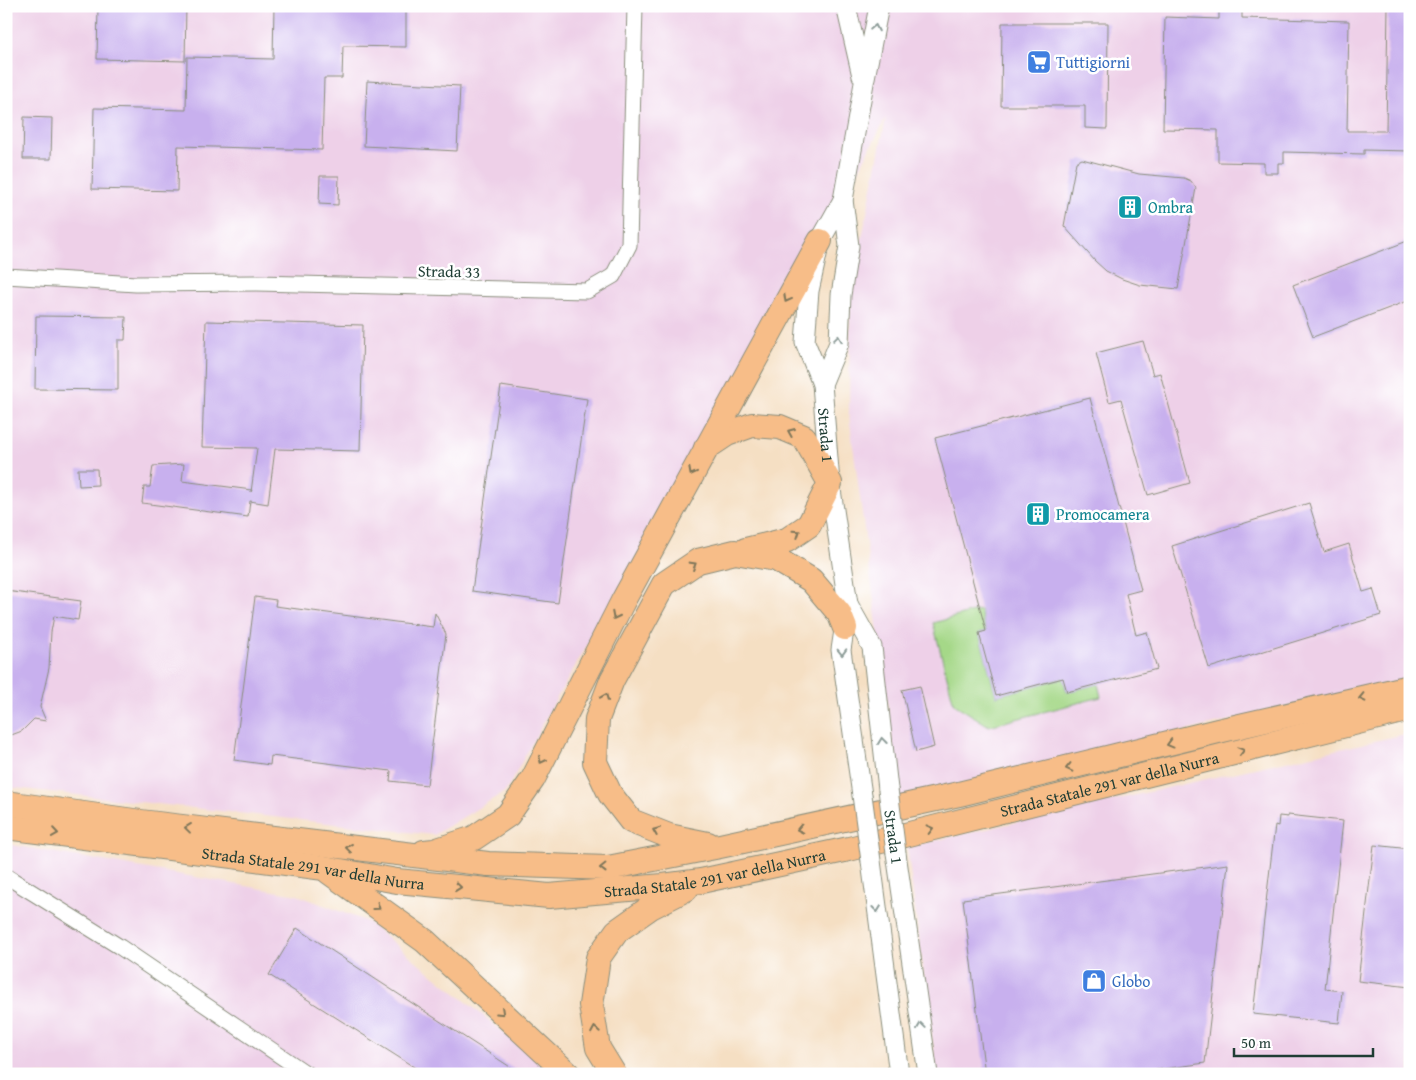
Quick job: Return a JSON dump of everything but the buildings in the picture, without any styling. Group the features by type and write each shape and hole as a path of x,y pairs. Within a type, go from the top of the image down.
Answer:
{"main road":[{"path":"398,854 434,850 474,838 508,815 533,779 623,601 820,241"},
{"path":"705,449 726,434 752,425 780,427 804,438 830,483 810,525 787,540 698,561 664,584 612,680 597,719 595,762 610,794 631,821 669,836 720,846"},
{"path":"734,552 776,559 811,580 839,613 844,628"},
{"name":"Strada Statale 291 var della Nurra","path":"6,803 141,822 488,864 608,868 720,846 959,794 1218,731 1410,687"},
{"name":"Strada Statale 291 var della Nurra","path":"6,827 324,868 397,881 549,896 701,881 849,849 1410,709"},
{"path":"324,868 424,941 568,1074"},
{"path":"614,1074 598,1048 591,1005 598,958 618,930 651,907 701,881"}],"street":[{"name":"Strada 33","path":"6,276 136,284 257,283 587,291 614,276 629,245 635,6"},
{"name":"Strada 1","path":"846,6 864,83"},
{"name":"Strada 1","path":"822,384 839,343 842,295 850,246 843,200 879,6"},
{"name":"Strada 1","path":"843,200 820,241 809,291 805,342 822,384 830,483 848,604 841,650 899,1074"},
{"name":"Strada 1","path":"848,604 872,647 896,853 928,1074"},
{"path":"6,876 120,947 306,1074"}],"shaded area":[{"path":"6,6 1410,6 1410,678 900,798 849,415 850,298 886,118 843,200 554,703 506,791 434,835 6,787"},
{"path":"1410,733 1410,1074 937,1074 907,847"},
{"path":"6,844 297,895 368,922 555,1074 6,1074"}],"green space":[{"path":"980,610 986,631 979,633 996,696 1063,678 1067,692 1098,684 1101,697 989,726 954,704 933,623"}],"place":[{"name":"Tuttigiorni","path":"1039,62"},
{"name":"Ombra","path":"1130,207"},
{"name":"Promocamera","path":"1038,514"},
{"name":"Globo","path":"1094,981"}]}
